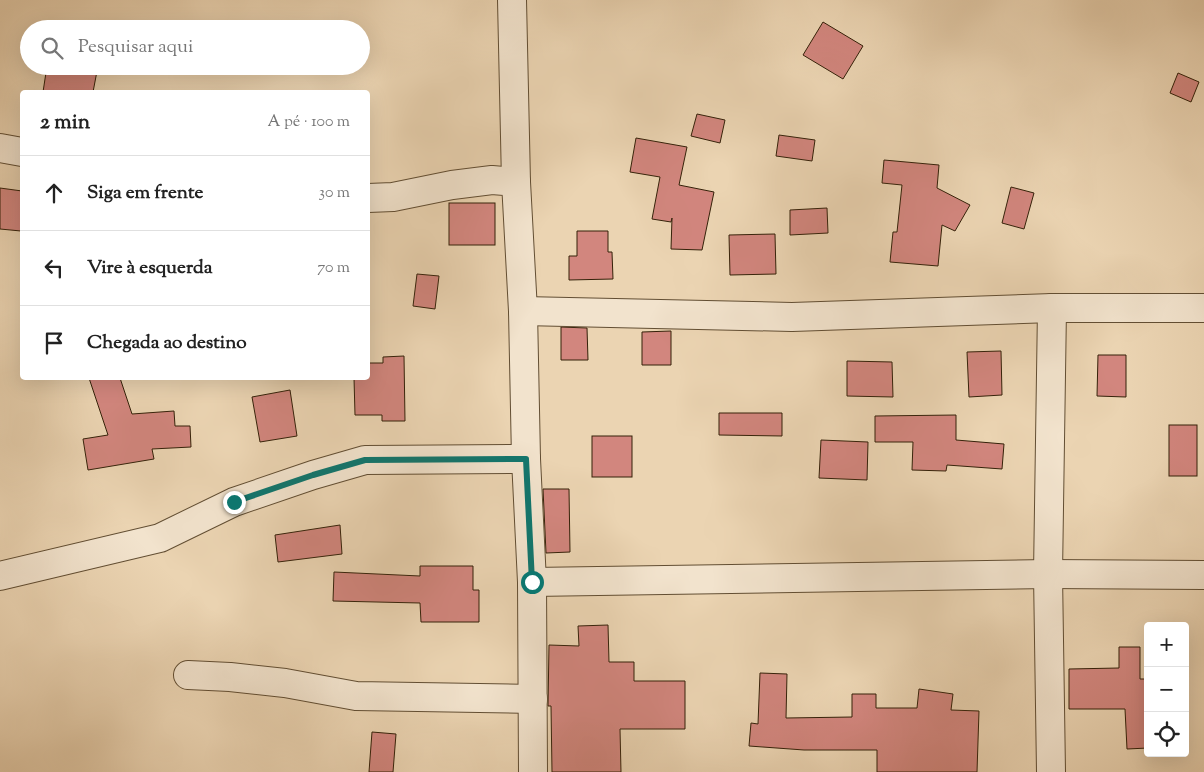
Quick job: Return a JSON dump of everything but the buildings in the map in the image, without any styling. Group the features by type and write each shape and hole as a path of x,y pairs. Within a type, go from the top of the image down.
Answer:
{"street":[{"path":"512,0 516,182 523,311 526,459 532,582 533,772"},
{"path":"0,148 20,152"},
{"path":"370,198 393,197 452,185 492,180 516,182"},
{"path":"523,311 792,317 1052,308 1204,308"},
{"path":"1051,772 1048,574 1052,308"},
{"path":"0,576 160,538 234,502 313,475 365,460 526,459"},
{"path":"532,582 1048,574 1204,575"},
{"path":"188,675 285,683 356,696 532,699"}],"route":[{"path":"234,502 313,475 365,460 526,459 532,582"}]}
